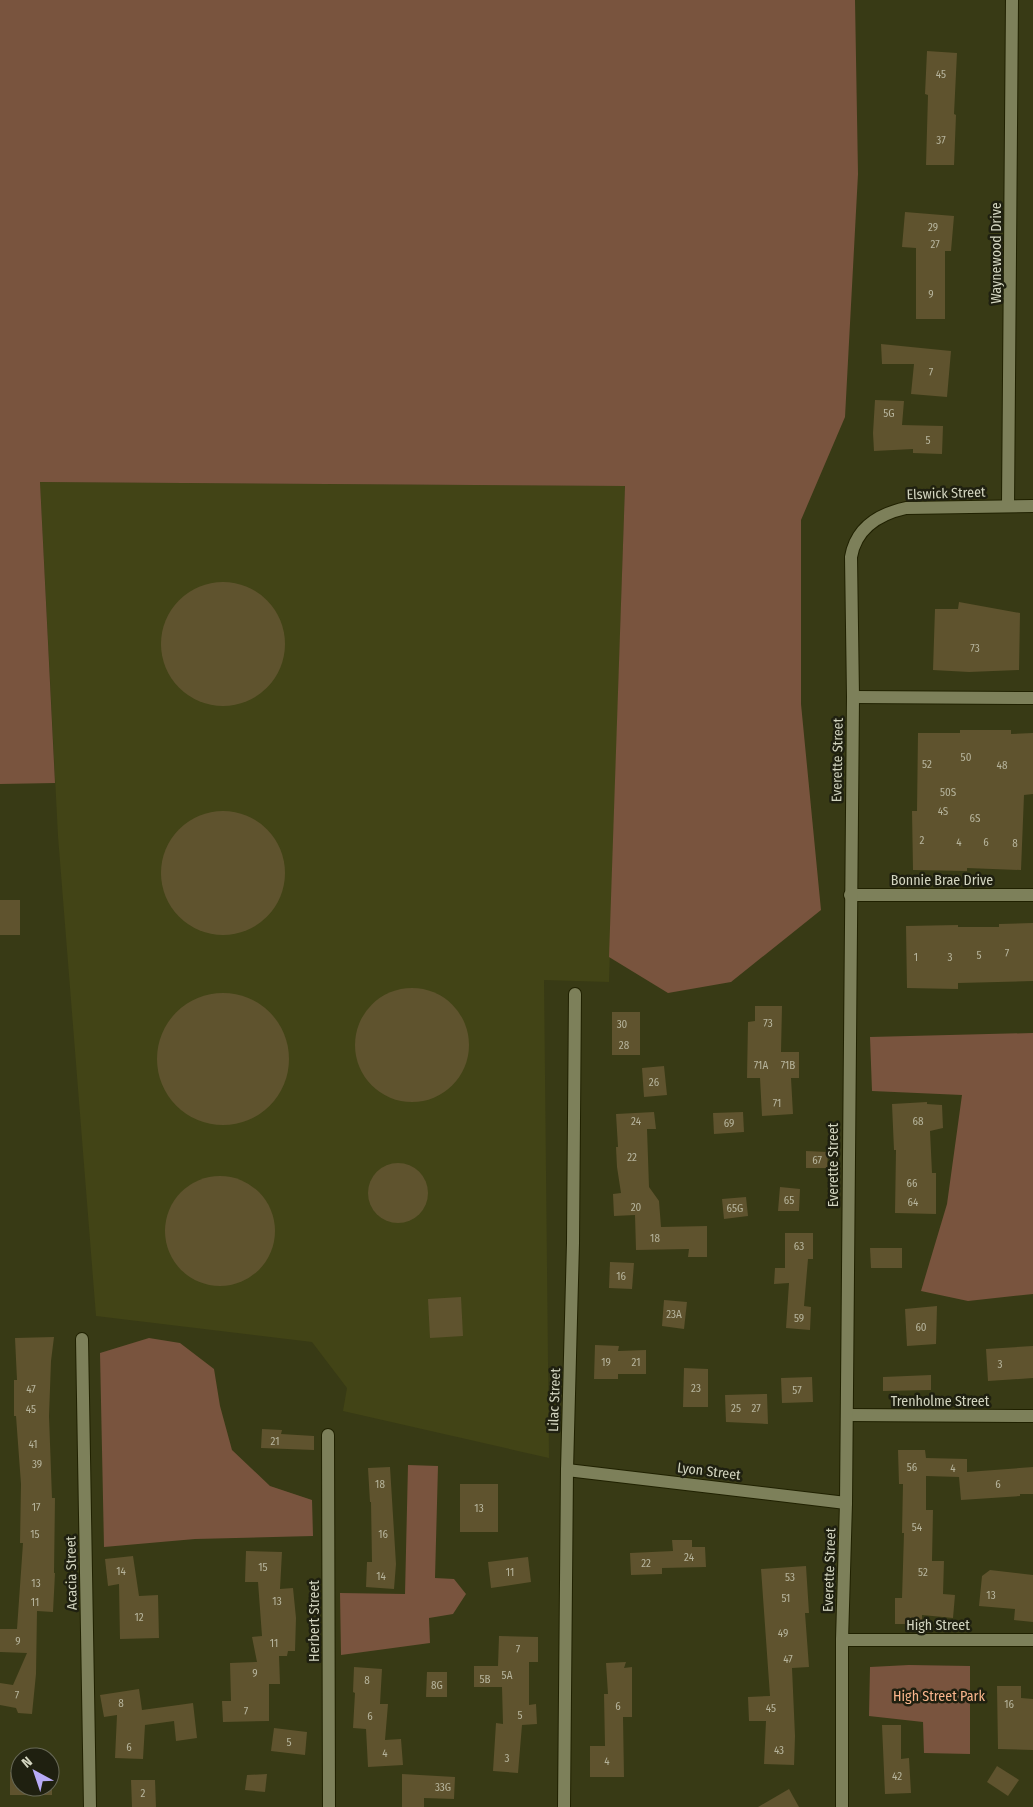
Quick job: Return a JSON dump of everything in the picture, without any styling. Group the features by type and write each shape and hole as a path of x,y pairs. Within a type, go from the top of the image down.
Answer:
{"street":[{"name":"Waynewood Drive","path":"1008,506 1012,0"},
{"name":"Elswick Street","path":"866,528 880,517 892,511 906,508 1033,506"},
{"name":"Everette Street","path":"842,1807 842,1640 846,1503 853,697 851,557 857,539 866,528"},
{"path":"853,697 1033,698"},
{"name":"Bonnie Brae Drive","path":"850,895 1033,895"},
{"name":"Lilac Street","path":"564,1807 567,1470 573,1243 575,994"},
{"name":"Acacia Street","path":"82,1339 90,1807"},
{"name":"Trenholme Street","path":"847,1415 1033,1416"},
{"name":"Herbert Street","path":"328,1435 329,1807"},
{"name":"Lyon Street","path":"567,1470 846,1503"},
{"name":"High Street","path":"842,1640 1033,1640"}],"shaded area":[{"path":"40,482 625,486 609,982 544,980 549,1458 343,1411 347,1388 312,1342 96,1316 58,836"}],"green space":[{"path":"0,0 855,0 858,174 845,417 801,520 801,704 821,910 731,982 668,993 609,957 625,486 40,482 55,783 0,784"},
{"path":"1033,1033 1033,1294 968,1301 921,1291 947,1204 962,1095 872,1091 870,1037"},
{"path":"149,1338 180,1343 214,1369 220,1406 232,1450 270,1486 312,1500 313,1536 195,1539 104,1547 100,1353"},
{"path":"408,1465 438,1466 435,1578 454,1579 466,1594 453,1614 429,1618 430,1643 341,1655 340,1593 405,1594"},
{"name":"High Street Park","path":"909,1665 970,1666 970,1754 924,1753 923,1722 869,1716 870,1667"}],"building":[{"path":"927,51 957,53 954,165 926,165 928,95 925,94"},
{"path":"905,212 954,216 951,251 945,251 945,319 916,319 916,248 902,247"},
{"path":"881,344 951,351 947,397 911,394 914,364 882,364"},
{"path":"875,400 904,401 902,425 943,426 942,454 913,453 913,449 874,451"},
{"path":"223,582 247,587 267,600 280,620 285,644 280,668 267,688 247,701 223,706 199,701 179,688 166,668 161,644 166,620 179,600 199,587"},
{"path":"959,602 1020,613 1019,670 969,672 933,670 935,609 958,609"},
{"path":"960,730 1011,730 1011,734 1033,733 1033,794 1024,795 1021,870 967,868 967,871 913,870 912,811 917,811 918,733 960,733"},
{"path":"223,811 247,816 267,829 280,849 285,873 280,897 267,917 247,930 223,935 199,930 179,917 166,897 161,873 166,849 179,829 199,816"},
{"path":"0,900 20,900 20,935 0,935"},
{"path":"1033,923 1033,981 958,983 958,989 907,988 906,926 958,925 958,927 999,927 999,924"},
{"path":"412,988 434,992 444,997 460,1013 465,1023 469,1045 465,1067 460,1077 444,1093 434,1098 412,1102 390,1098 380,1093 364,1077 359,1067 355,1045 359,1023 364,1013 380,997 390,992"},
{"path":"223,993 236,994 248,998 270,1012 284,1034 288,1046 288,1072 284,1084 270,1106 248,1120 236,1124 223,1125 210,1124 198,1120 176,1106 162,1084 158,1072 157,1059 158,1046 162,1034 176,1012 198,998 210,994"},
{"path":"755,1006 782,1006 781,1052 799,1052 799,1078 791,1078 793,1114 762,1116 760,1078 747,1078 748,1022 755,1021"},
{"path":"612,1012 640,1012 640,1055 612,1055"},
{"path":"664,1066 667,1095 644,1097 642,1068"},
{"path":"927,1102 927,1104 942,1105 943,1128 930,1131 932,1173 936,1173 936,1214 895,1213 896,1150 894,1150 892,1104"},
{"path":"654,1112 656,1129 647,1129 649,1187 659,1201 661,1227 707,1226 707,1257 688,1257 689,1249 636,1250 635,1215 614,1216 613,1194 621,1193 617,1167 616,1114"},
{"path":"743,1112 744,1132 714,1134 713,1113"},
{"path":"806,1151 828,1152 827,1168 806,1168"},
{"path":"398,1163 415,1168 423,1176 428,1193 423,1210 415,1218 398,1223 381,1218 373,1210 368,1193 373,1176 381,1168"},
{"path":"220,1176 241,1180 259,1192 271,1210 275,1231 271,1252 259,1270 241,1282 220,1286 199,1282 181,1270 169,1252 165,1231 169,1210 181,1192 199,1180"},
{"path":"780,1187 800,1189 799,1211 778,1211"},
{"path":"746,1197 748,1216 724,1219 722,1199"},
{"path":"785,1233 813,1233 813,1259 808,1259 804,1306 811,1307 810,1330 786,1328 789,1283 774,1284 775,1268 785,1268"},
{"path":"870,1248 902,1248 902,1268 871,1268"},
{"path":"610,1262 634,1263 632,1289 609,1288"},
{"path":"461,1297 463,1336 430,1338 428,1299"},
{"path":"664,1300 687,1302 684,1329 662,1326"},
{"path":"937,1306 936,1344 907,1346 905,1309"},
{"path":"54,1337 49,1416 52,1498 55,1498 53,1612 37,1611 36,1674 32,1714 18,1713 16,1708 0,1705 0,1683 13,1685 27,1653 0,1652 0,1629 17,1629 23,1543 20,1543 21,1484 16,1416 14,1416 14,1380 17,1380 15,1338"},
{"path":"595,1345 619,1346 618,1351 646,1350 646,1374 618,1374 618,1379 594,1379"},
{"path":"1033,1346 1033,1378 988,1381 986,1349"},
{"path":"684,1368 708,1369 708,1407 683,1407"},
{"path":"931,1375 931,1390 883,1391 883,1377"},
{"path":"812,1377 813,1402 782,1403 781,1378"},
{"path":"767,1394 768,1424 726,1422 725,1395"},
{"path":"262,1429 282,1430 281,1434 314,1436 314,1450 261,1448"},
{"path":"898,1450 925,1450 926,1458 967,1459 967,1472 1033,1467 1033,1494 1020,1494 1020,1496 961,1500 959,1477 926,1476 926,1510 933,1510 932,1561 944,1561 943,1594 955,1595 953,1618 922,1615 922,1624 895,1624 895,1598 902,1598 904,1533 902,1533 903,1484 899,1484"},
{"path":"390,1467 396,1564 394,1589 366,1587 367,1562 372,1562 371,1502 368,1468"},
{"path":"460,1484 498,1484 498,1532 460,1532"},
{"path":"672,1540 692,1540 692,1547 705,1547 706,1567 662,1568 662,1574 631,1575 630,1553 673,1551"},
{"path":"246,1551 282,1552 280,1589 293,1588 296,1618 295,1651 288,1651 287,1656 279,1656 280,1684 269,1684 269,1721 223,1722 222,1701 231,1701 230,1663 257,1662 252,1637 262,1636 258,1582 245,1582"},
{"path":"133,1556 139,1596 158,1595 159,1638 120,1639 119,1584 108,1586 105,1559"},
{"path":"528,1557 531,1582 491,1588 488,1562"},
{"path":"806,1566 809,1613 805,1613 809,1667 792,1668 795,1736 794,1765 764,1764 766,1721 749,1721 748,1697 770,1696 761,1569"},
{"path":"990,1570 1033,1575 1033,1622 1014,1620 1015,1609 979,1606 982,1576"},
{"path":"499,1636 538,1637 538,1662 529,1662 529,1705 536,1704 537,1724 522,1725 518,1773 493,1771 496,1723 503,1724 502,1687 474,1687 474,1666 498,1666"},
{"path":"626,1662 624,1668 632,1667 632,1717 623,1717 624,1777 590,1777 590,1746 605,1746 604,1694 608,1694 606,1663"},
{"path":"354,1667 382,1669 380,1704 388,1704 385,1740 401,1739 403,1765 368,1767 366,1729 353,1728"},
{"path":"427,1672 447,1672 447,1697 426,1697"},
{"path":"997,1686 1021,1686 1021,1698 1033,1699 1033,1750 998,1749"},
{"path":"139,1689 142,1710 193,1703 197,1738 176,1741 174,1721 145,1725 143,1759 115,1758 117,1715 104,1717 100,1695"},
{"path":"882,1725 901,1725 901,1759 909,1758 911,1793 885,1794"},
{"path":"274,1728 307,1732 305,1755 271,1751"},
{"path":"997,1766 1019,1780 1008,1796 987,1782"},
{"path":"267,1774 265,1792 245,1790 247,1775"},
{"path":"402,1774 455,1777 454,1799 424,1798 424,1807 402,1807"},
{"path":"131,1780 155,1780 156,1807 132,1807"},
{"path":"789,1789 799,1807 758,1807"}]}
